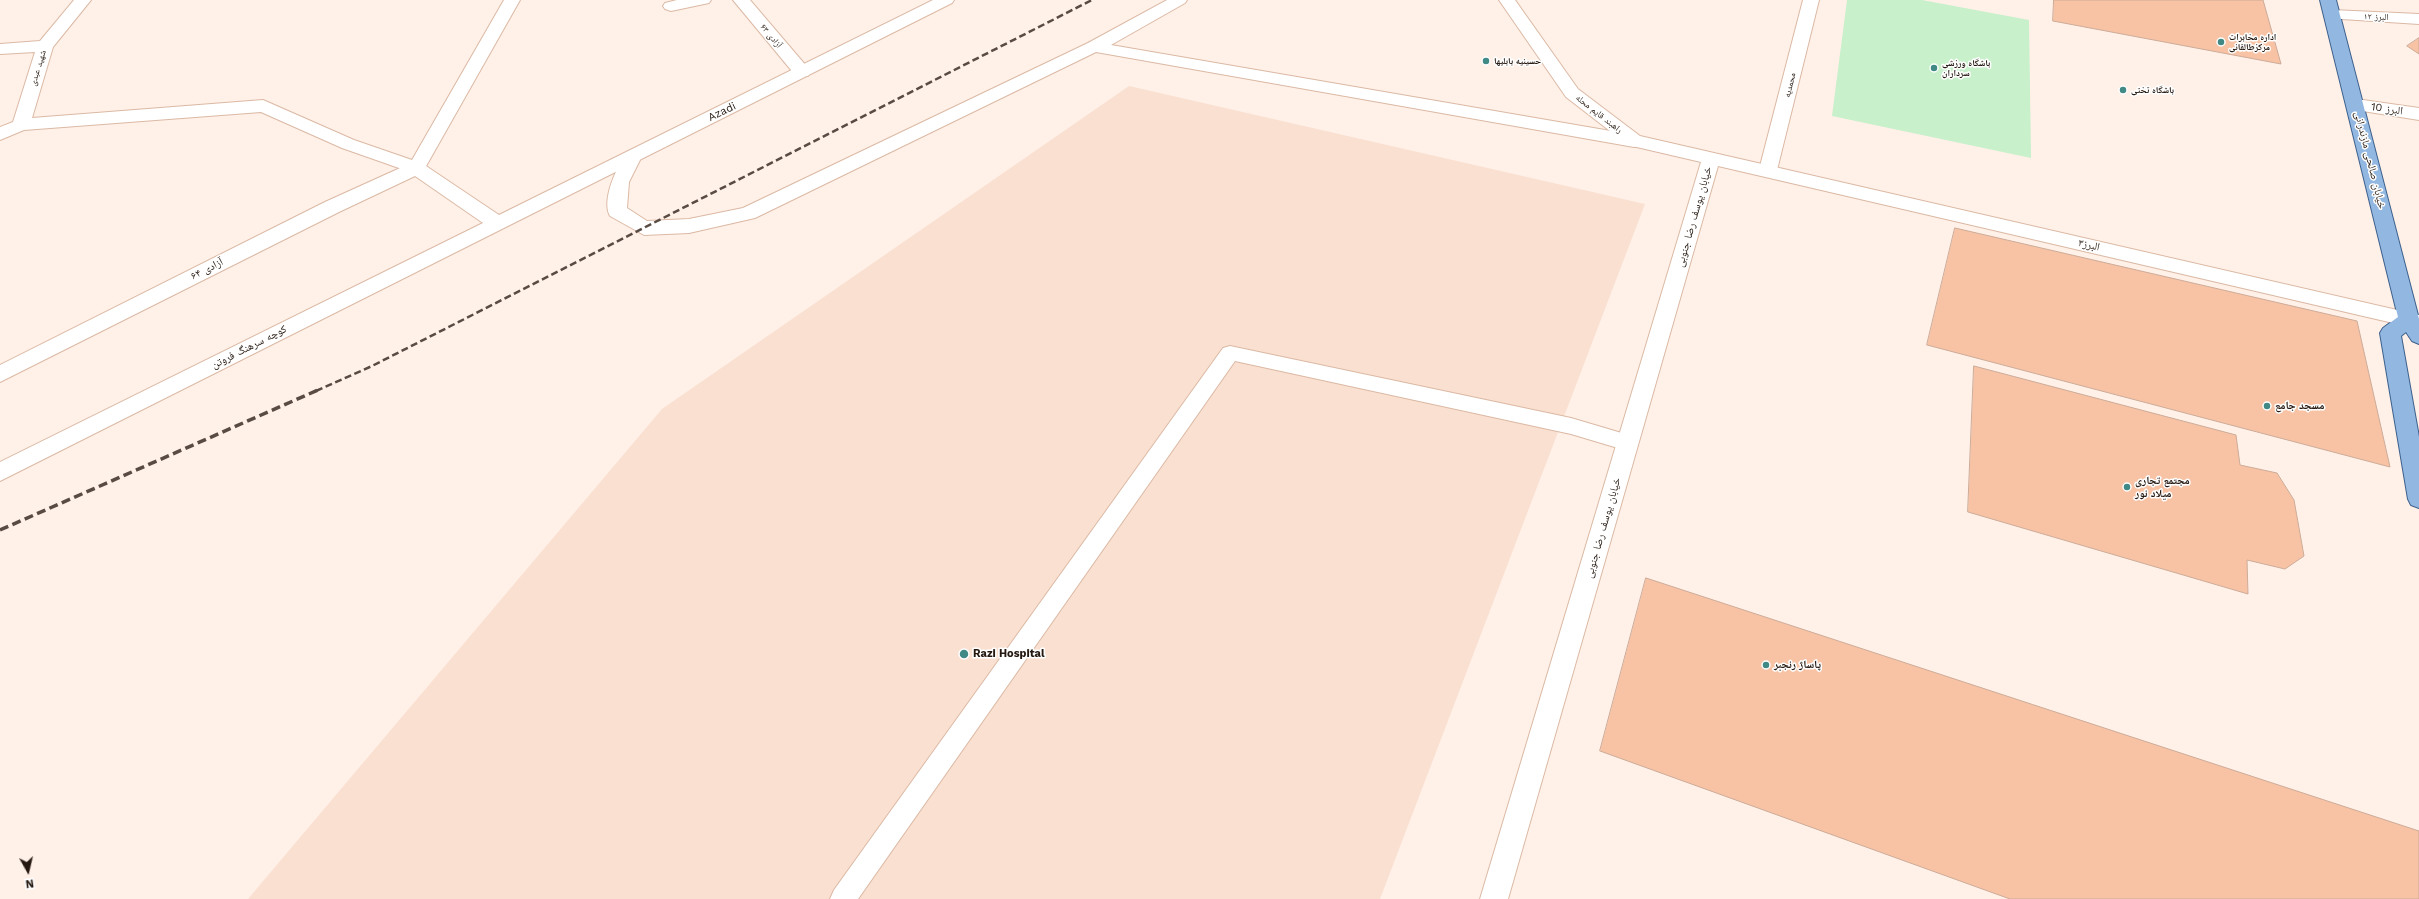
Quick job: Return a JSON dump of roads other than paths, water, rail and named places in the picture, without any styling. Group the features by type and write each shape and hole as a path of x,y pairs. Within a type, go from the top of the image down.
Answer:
{"main road":[{"name":"شهید عبدی","path":"21,125 45,46 83,0"},
{"path":"416,168 512,0"},
{"path":"671,6 703,0"},
{"name":"آزادی ۶۳","path":"741,0 802,72"},
{"name":"Azadi","path":"498,223 946,0"},
{"path":"633,156 620,182 617,211 644,228 688,226 748,213 1094,47 1179,0"},
{"name":"راهبند قایم محله","path":"1507,0 1572,93 1634,141 1768,170"},
{"name":"محمدیه","path":"1768,170 1811,0"},
{"name":"البرز ۱۲","path":"2330,7 2419,19"},
{"name":"خیابان صالحی مازندرانی","path":"2330,7 2416,326"},
{"path":"0,49 45,46"},
{"path":"1094,47 1634,141"},
{"name":"البرز 10","path":"2356,105 2419,114"},
{"path":"0,134 21,125 262,106 348,144 416,168 498,223"},
{"name":"خیابان یوسف رضا جنوبی","path":"1494,899 1711,158"},
{"name":"آزادی ۶۴","path":"0,374 332,207 416,168"},
{"name":"البرز۳","path":"1768,170 2416,326"},
{"name":"کوچه سرهنگ فروتن","path":"0,472 498,223"},
{"path":"2416,326 2390,333 2419,499"}],"lane":[{"path":"843,899 1230,353 1571,426 1628,443"}],"railway":[{"path":"316,391 372,366 1092,0"},
{"path":"0,530 318,390"}],"place":[{"name":"اداره مخابرات مرکزطالقانی","path":"2221,42"},
{"name":"حسینیه بابلیها","path":"1486,61"},
{"name":"باشگاه ورزشی سرداران","path":"1934,68"},
{"name":"باشگاه تختی","path":"2123,90"},
{"name":"مسجد جامع","path":"2267,406"},
{"name":"مجتمع تجاری میلاد نور","path":"2127,487"},
{"name":"Razi Hospital","path":"964,654"},
{"name":"پاساژ رنجبر","path":"1766,665"}]}
